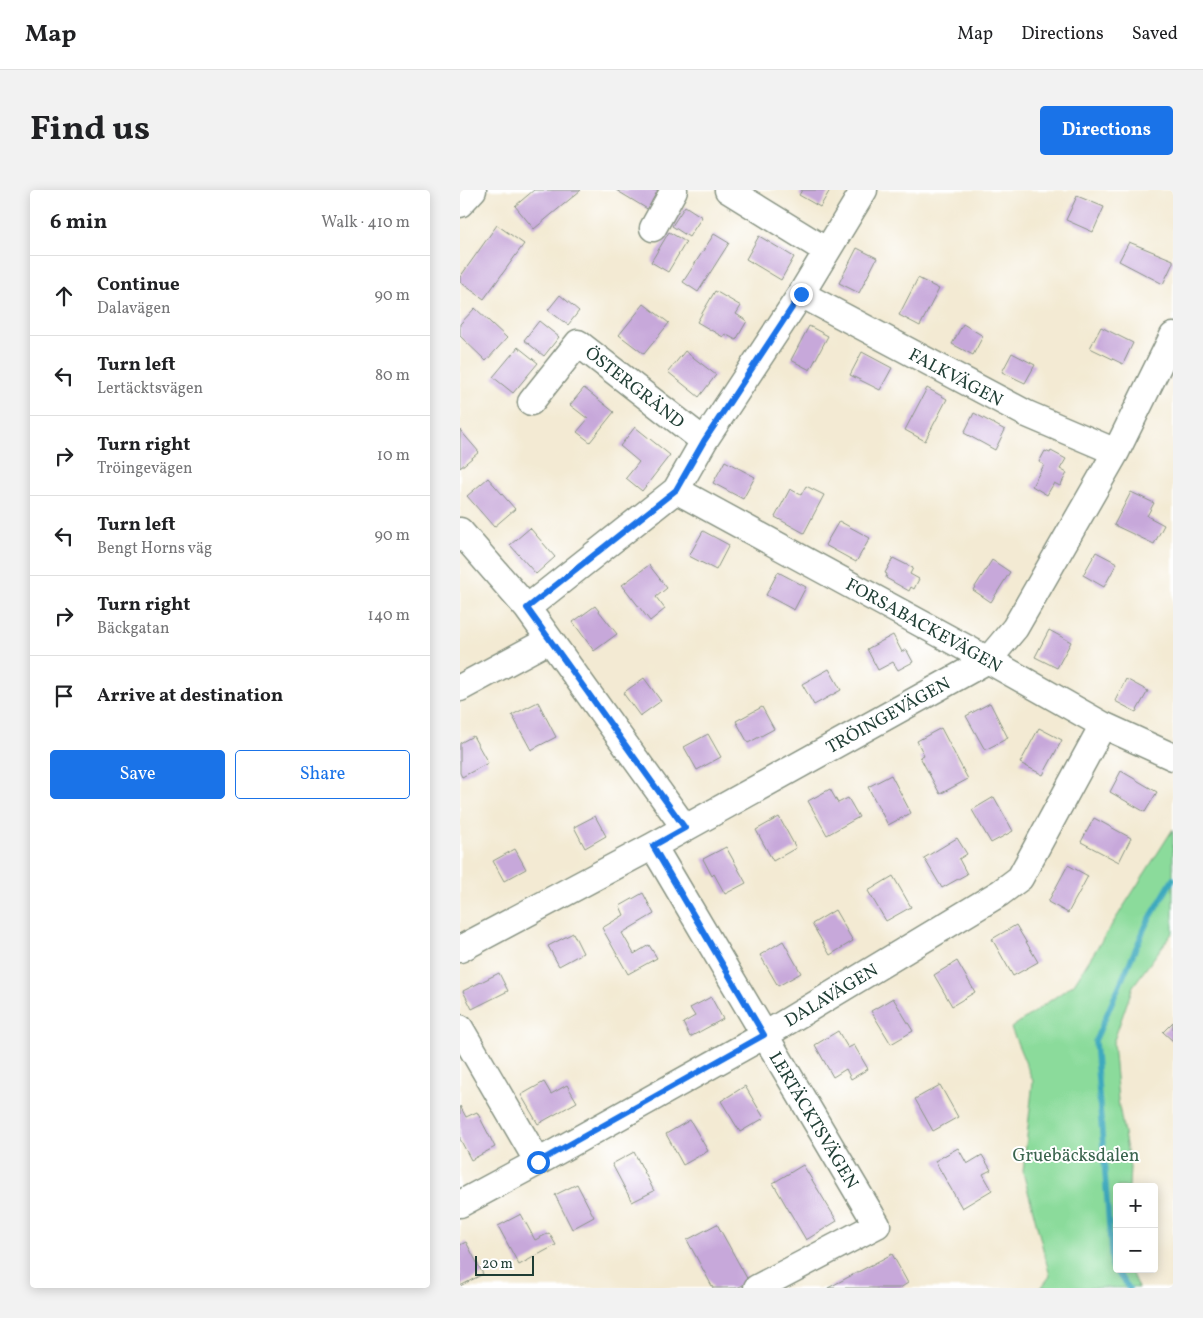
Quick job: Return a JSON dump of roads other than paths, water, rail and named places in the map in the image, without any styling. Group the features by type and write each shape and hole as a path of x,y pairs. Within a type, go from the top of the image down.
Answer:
{"street":[{"path":"460,204 473,190"},
{"path":"652,228 674,190"},
{"path":"728,190 827,251"},
{"path":"527,608 676,490 704,441 801,294 864,190"},
{"name":"FALKVÄGEN","path":"801,294 1027,414 1116,452"},
{"name":"TRÖINGEVÄGEN","path":"460,949 653,846 988,660 1015,628 1116,452 1173,336"},
{"name":"ÖSTERGRÄND","path":"531,402 578,343 704,441"},
{"name":"FORSABACKEVÄGEN","path":"676,490 1103,725 1173,757"},
{"path":"460,532 527,608 685,828"},
{"path":"460,688 549,640"},
{"name":"DALAVÄGEN","path":"460,1204 764,1035 1000,893 1020,878 1103,725"},
{"name":"LERTÄCKTSVÄGEN","path":"653,846 877,1225 757,1288"},
{"path":"460,1028 538,1162"}],"waterway":[{"path":"1129,1288 1112,1266 1095,1041 1146,925 1173,879"}],"park label":[{"name":"Gruebäcksdalen","path":"1076,1155"}]}
